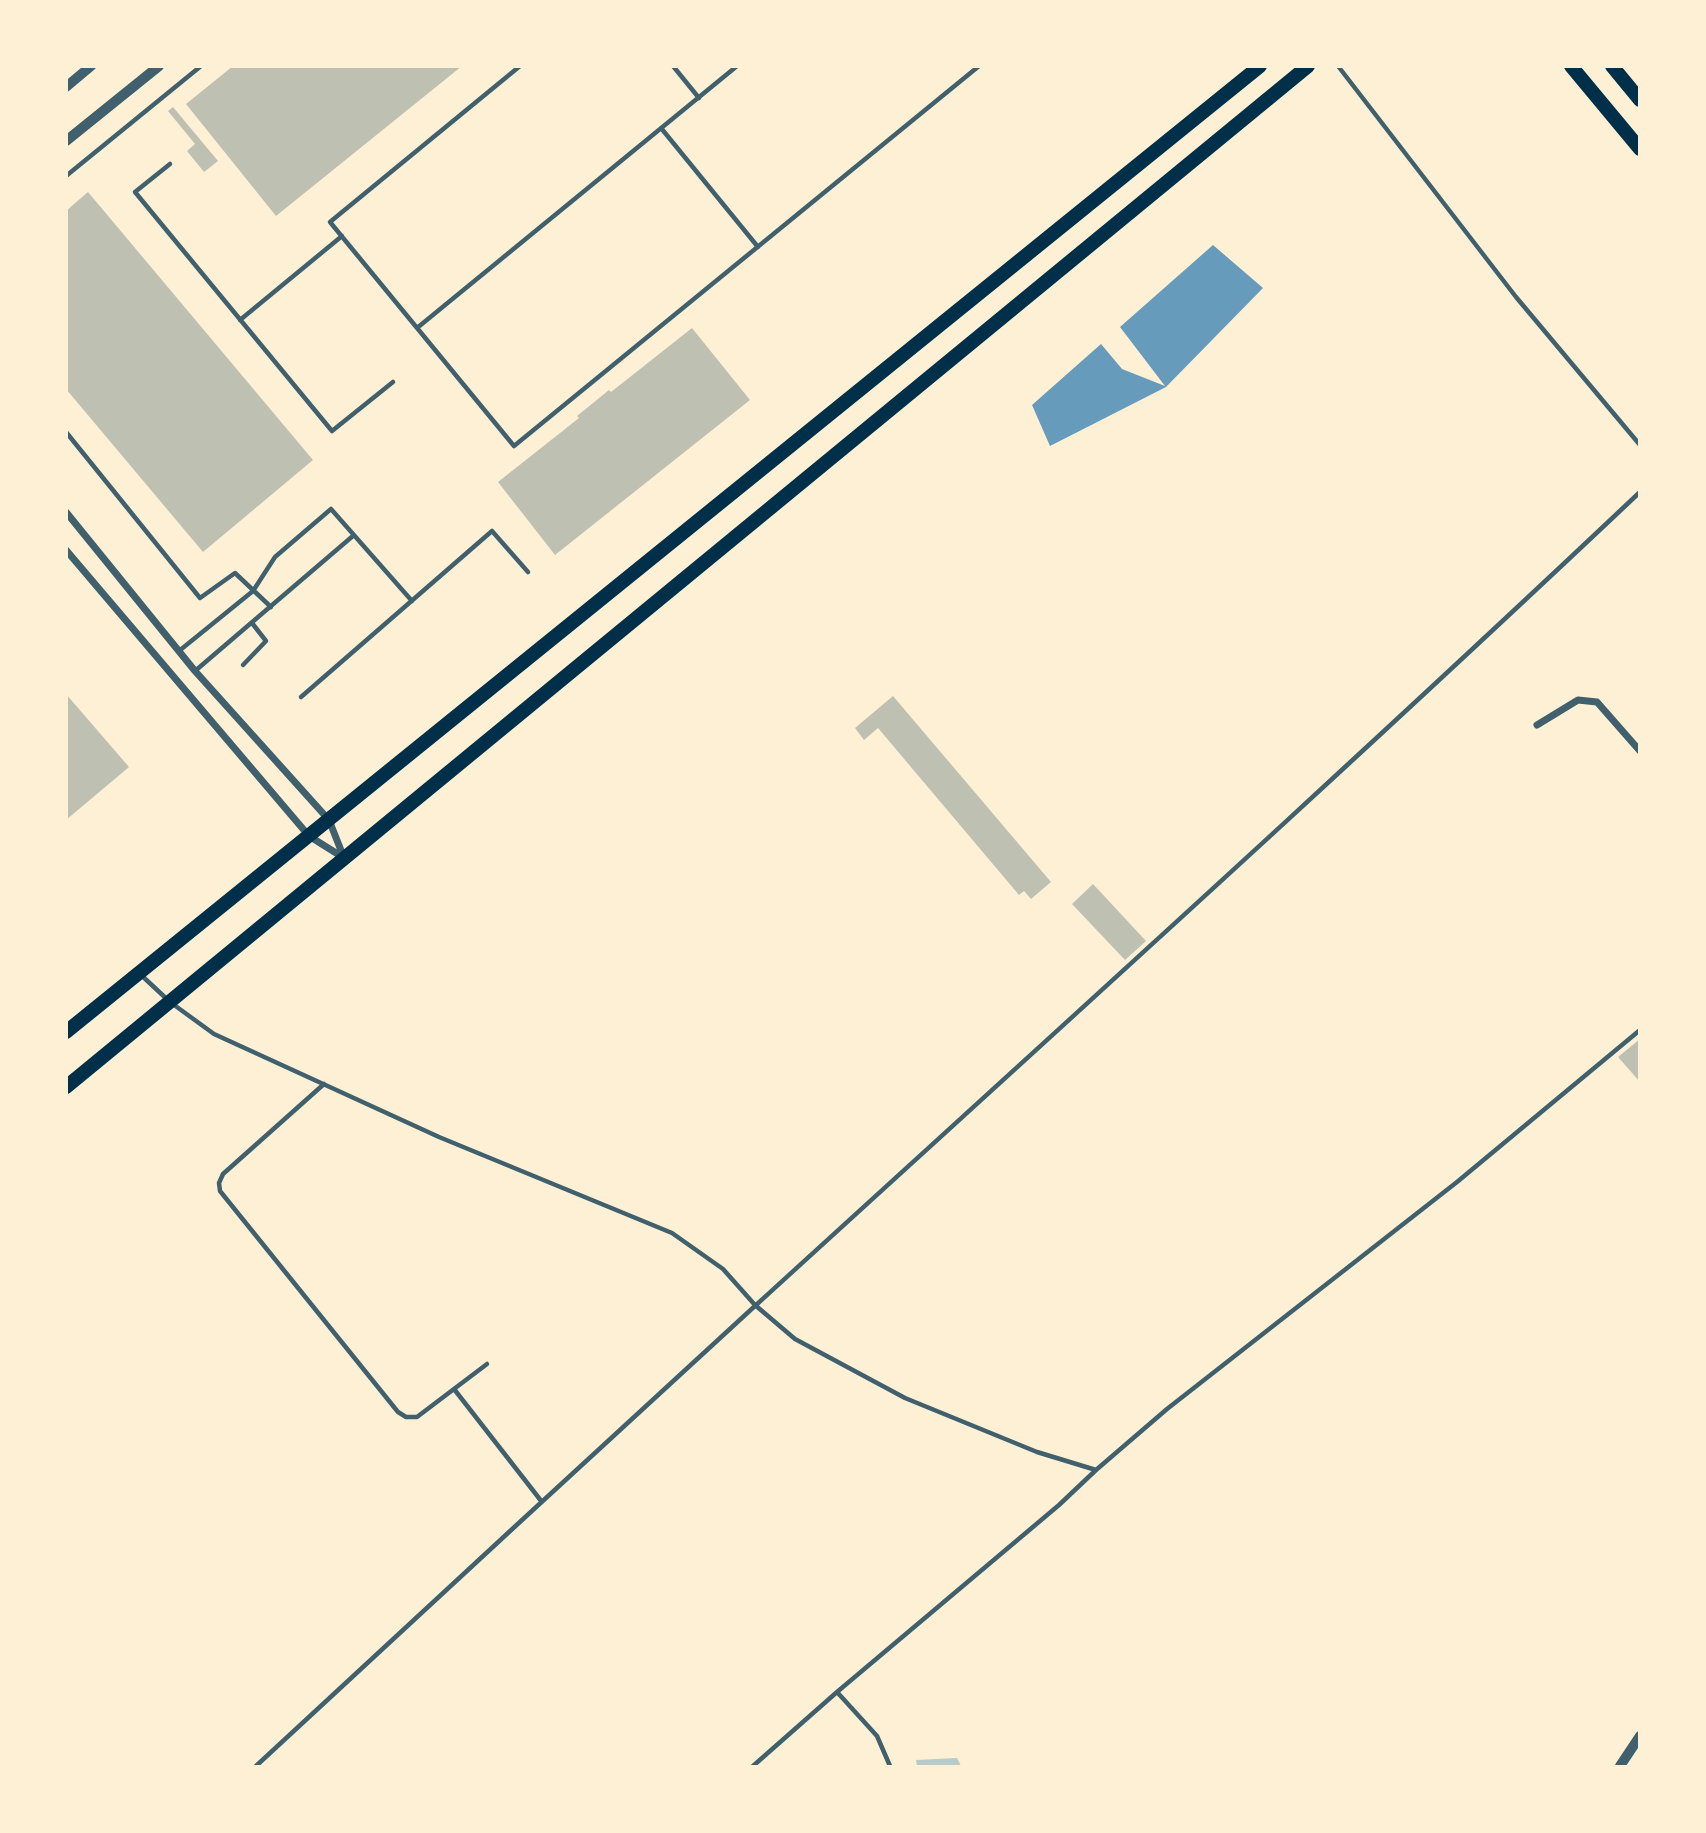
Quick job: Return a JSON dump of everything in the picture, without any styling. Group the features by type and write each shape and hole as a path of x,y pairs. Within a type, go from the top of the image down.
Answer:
{"main road":[{"path":"66,1032 1260,66"},
{"path":"66,1087 1308,66"},
{"path":"1571,66 1640,149"},
{"path":"1612,66 1640,100"}],"street":[{"path":"66,87 91,66"},
{"path":"66,141 159,66"},
{"path":"66,512 195,671 328,820 345,858"},
{"path":"66,550 309,836 345,858"},
{"path":"1537,725 1578,700 1597,702 1640,751"},
{"path":"1620,1766 1640,1736"}],"lane":[{"path":"66,176 201,66"},
{"path":"520,66 330,222 514,446 979,66"},
{"path":"673,66 698,98"},
{"path":"417,328 737,66"},
{"path":"1338,66 1516,297 1640,445"},
{"path":"661,128 758,247"},
{"path":"170,164 135,192 332,431 393,382"},
{"path":"240,320 342,236"},
{"path":"66,432 200,598 235,573 271,607"},
{"path":"256,1766 1640,492"},
{"path":"179,651 253,592 275,556 331,509 412,601"},
{"path":"301,697 492,531 528,572"},
{"path":"195,671 354,535"},
{"path":"243,665 266,640 252,623"},
{"path":"139,973 170,1002 214,1034 439,1137 671,1233 723,1269 755,1305 795,1339 905,1398 1037,1452 1096,1470"},
{"path":"753,1766 1059,1505 1167,1409 1457,1182 1640,1030"},
{"path":"324,1084 223,1174 219,1183 220,1191 405,1418 417,1417 487,1364"},
{"path":"454,1389 542,1502"},
{"path":"837,1692 877,1736 890,1766"}],"shaded area":[{"path":"957,1758 961,1766 917,1766 916,1760"}],"water":[{"path":"1213,245 1263,288 1166,387 1050,446 1032,405 1101,344 1122,369 1165,386 1120,327"}],"building":[{"path":"233,66 462,66 276,216 186,104"},
{"path":"173,107 218,161 204,172 187,151 195,144 168,111"},
{"path":"88,192 313,460 203,552 66,389 66,211"},
{"path":"692,328 750,400 555,555 498,482 579,418 577,416 609,390 611,392"},
{"path":"66,694 129,767 66,820"},
{"path":"893,696 1051,882 1031,899 1024,891 1019,895 878,728 864,740 855,728"},
{"path":"1093,884 1146,941 1125,960 1072,904"},
{"path":"1640,1039 1640,1082 1618,1057"}]}
